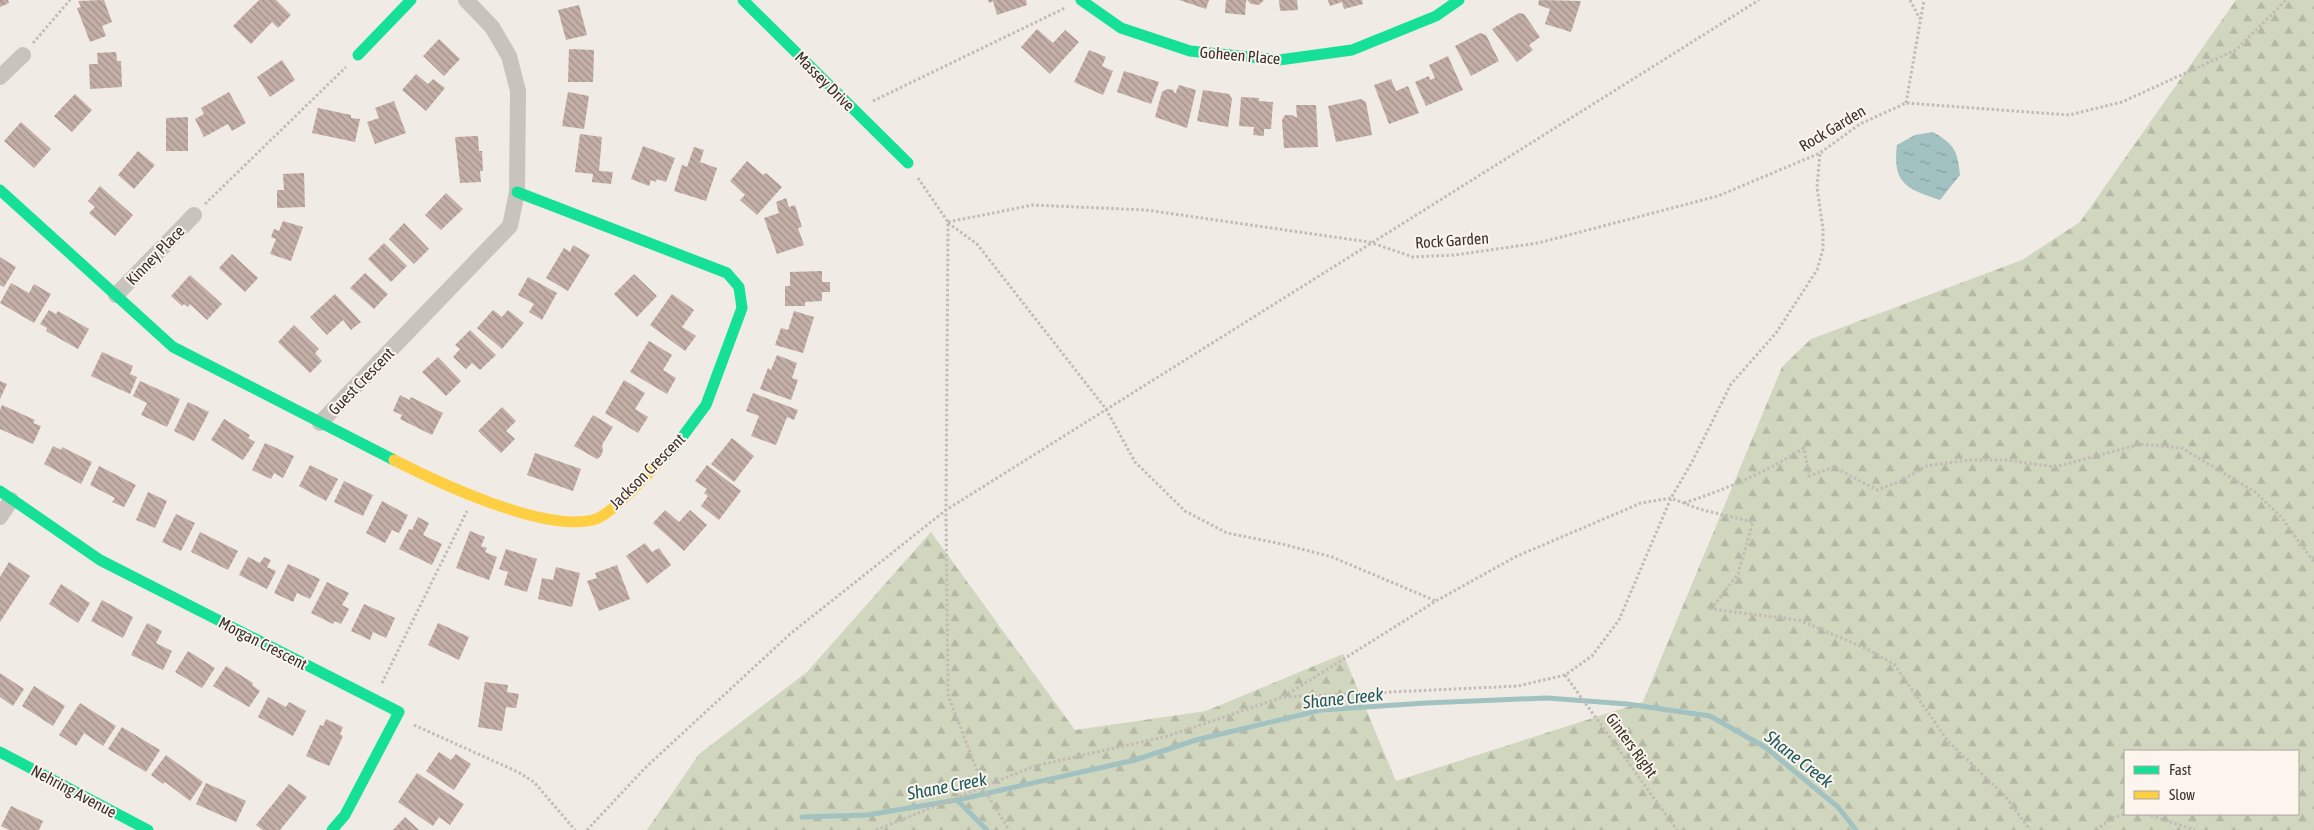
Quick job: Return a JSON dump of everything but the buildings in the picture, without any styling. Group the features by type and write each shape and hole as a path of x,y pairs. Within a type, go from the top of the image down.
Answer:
{"street":[{"path":"358,55 411,0"},
{"name":"Guest Crescent","path":"0,190 173,347 320,423 510,226 517,192 518,91 509,56 492,27 466,0"},
{"name":"Massey Drive","path":"743,0 908,163"},
{"name":"Goheen Place","path":"1081,0 1121,28 1190,51 1279,60 1352,50 1436,16 1459,0"},
{"path":"0,77 23,55"},
{"name":"Jackson Crescent","path":"320,423 440,483 528,515 567,522 594,520 611,509 677,444 706,405 742,308 739,288 727,274 517,192"},
{"name":"Kinney Place","path":"116,295 194,215"},
{"path":"0,517 6,496"},
{"name":"Morgan Crescent","path":"6,496 100,560 400,712 396,719"},
{"path":"332,830 345,815 396,719"},
{"name":"Nehring Avenue","path":"0,752 148,830"}],"path":[{"path":"23,55 70,0"},
{"path":"854,110 1081,0"},
{"path":"587,830 645,768 790,634 946,510 1369,242 1759,0"},
{"path":"1910,0 1921,20"},
{"path":"1906,103 1924,0"},
{"name":"Rock Garden","path":"948,222 1033,204 1146,210 1369,242 1413,257 1455,256 1538,243 1718,196 1820,153 1860,124 1906,103 2069,115 2122,102 2236,50 2286,0"},
{"path":"194,215 358,55"},
{"path":"1284,697 1518,686 1566,675 1592,656 1619,620 1671,498 1692,462 1731,384 1776,332 1817,270 1823,249 1824,229 1817,187 1820,153"},
{"path":"908,163 948,222 977,244 1106,409 1135,462 1185,511 1226,533 1282,544 1332,557 1436,602"},
{"path":"948,222 946,510 948,695 982,786 1009,830"},
{"path":"1684,503 1718,492 1755,476 1804,448 1810,476 1834,467 1877,490 1901,481 1926,466 1968,460 2007,460 2055,467 2142,444 2182,448 2254,492 2281,517 2314,562"},
{"path":"374,699 475,495"},
{"path":"876,830 1035,766 1168,736 1284,697 1436,602 1515,557 1641,503 1671,498 1700,509 1753,522 1738,574 1712,609 1799,620 1867,649 1894,664 1948,741 2005,796 2030,830"},
{"name":"Ginters Right","path":"1566,675 1677,830"},
{"path":"396,719 426,729 518,772 534,782 575,830"},
{"path":"2096,830 2112,818 2124,814"},
{"path":"2149,815 2195,830"}],"green space":[{"path":"2236,0 2314,0 2314,830 647,830 699,754 807,672 931,532 1075,730 1206,711 1343,654 1396,781 1643,702 1782,367 1811,339 2022,260 2080,222"}],"water":[{"path":"1933,132 1954,149 1960,175 1940,200 1919,192 1904,183 1897,168 1897,145 1915,135"}],"waterway":[{"name":"Shane Creek","path":"802,817 867,815 957,800 1135,760 1196,740 1321,710 1547,698 1627,704 1710,716 1765,747 1838,807 1856,830"},
{"path":"957,800 987,830"}],"traffic: fast":[{"path":"358,55 411,0"},
{"path":"743,0 908,163"},
{"path":"1081,0 1121,28 1190,51 1279,60 1352,50 1436,16 1459,0"},
{"path":"0,190 173,347 394,460"},
{"path":"517,192 727,273 739,287 742,308 706,405 677,444 661,460"},
{"path":"0,491 100,560 399,712 345,815 332,830"},
{"path":"0,752 148,830"}],"traffic: slow":[{"path":"394,460 437,481 492,503 547,519 572,522 593,520 601,517 629,494 661,460"}]}
